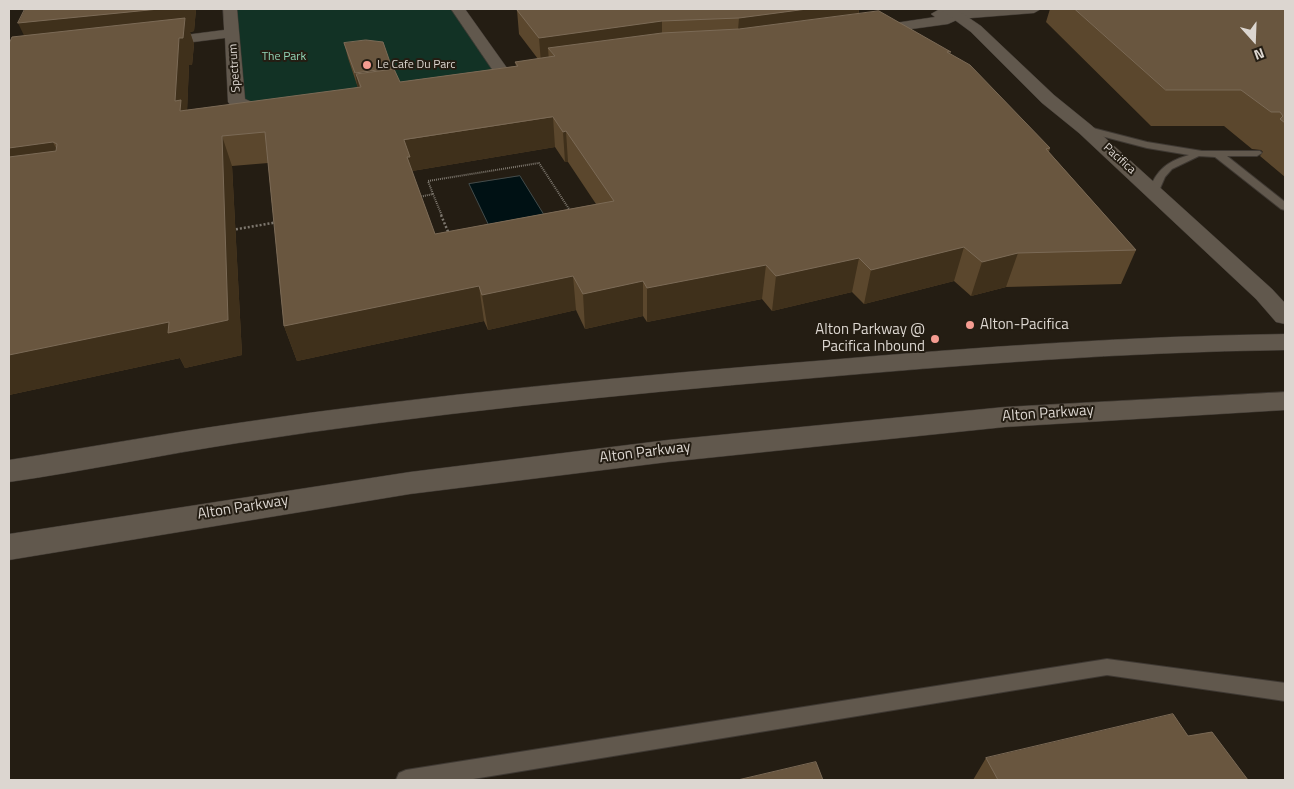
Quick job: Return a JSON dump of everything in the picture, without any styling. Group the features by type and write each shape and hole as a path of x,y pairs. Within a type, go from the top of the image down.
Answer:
{"street":[{"name":"Spectrum","path":"230,9 237,102 257,110 286,106"},
{"path":"458,9 511,74 484,78"},
{"path":"860,21 909,14 1034,9"},
{"path":"849,34 948,20 952,12"},
{"name":"Pacifica","path":"952,12 976,29 1048,99 1085,129 1154,191 1264,294 1285,317"},
{"name":"Spectrum","path":"140,41 232,29"},
{"path":"9,471 239,433 424,409 676,381 1017,352 1196,343 1285,342"},
{"name":"Alton Parkway","path":"9,547 410,483 668,450 1005,417 1285,401"}],"lane":[{"path":"1085,129 1147,145 1202,154 1257,153"},
{"path":"1154,191 1158,177 1174,162 1202,154"},
{"path":"1218,154 1285,207"},
{"path":"406,780 1107,667 1285,692"}],"path":[{"path":"452,240 428,181 539,163 574,217"},
{"path":"414,198 433,194"},
{"path":"224,232 281,222"}],"green space":[{"name":"The Park","path":"230,9 458,9 504,75 257,110 237,102"}],"shaded area":[{"path":"520,176 546,218 490,228 469,184"}],"building":[{"path":"25,9 159,9 18,23"},
{"path":"807,9 739,18 662,21 539,38 517,10"},
{"path":"1075,9 1285,9 1285,123 1280,119 1283,116 1280,112 1271,112 1241,90 1166,90"},
{"path":"879,11 970,65 1050,148 1046,149 1136,250 1018,253 982,262 964,247 871,270 859,258 776,276 766,265 647,288 643,281 583,294 573,276 482,295 479,286 284,326 265,132 222,136 228,320 168,333 169,322 9,355 9,157 56,151 57,144 53,142 9,148 9,44 12,37 185,18 183,38 179,38 175,101 181,100 180,111 361,87 356,74 394,69 400,82 518,66 515,62 555,56 548,48 662,33 739,29","holes":["553,117 563,132 566,131 614,201 435,234 407,157 410,157 404,140"]},
{"path":"366,40 383,42 392,68 355,73 344,43"},
{"path":"1173,714 1188,736 1212,732 1248,780 998,780 986,758"},
{"path":"816,762 823,780 738,780"}],"place":[{"name":"Le Cafe Du Parc","path":"367,65"},
{"name":"Alton-Pacifica","path":"970,325"},
{"name":"Alton Parkway @ Pacifica Inbound","path":"935,339"}]}
